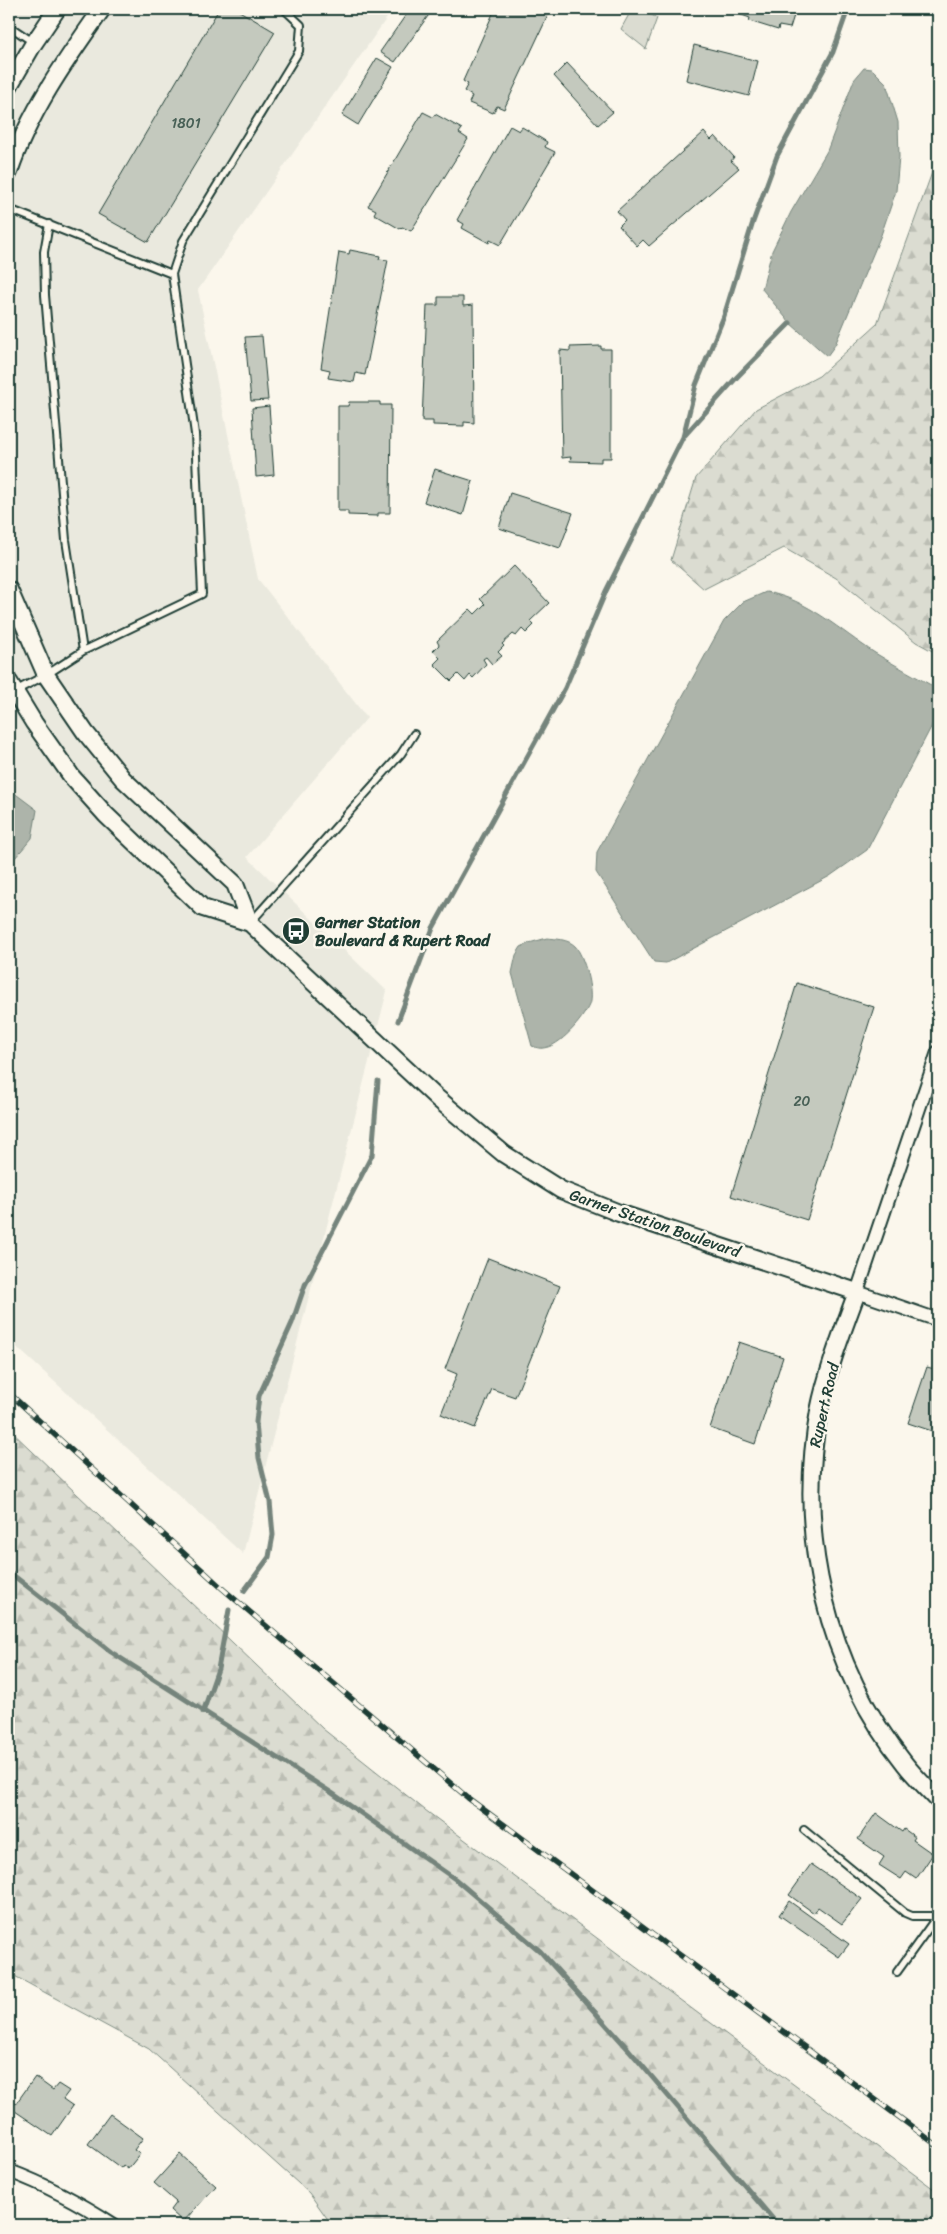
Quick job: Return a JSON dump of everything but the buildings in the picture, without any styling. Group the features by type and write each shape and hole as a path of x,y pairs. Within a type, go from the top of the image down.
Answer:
{"street":[{"path":"9,86 34,43 57,9"},
{"path":"9,172 28,126 45,96 102,9"},
{"name":"Garner Station Boulevard","path":"9,590 46,675 86,732 123,779 235,884 250,923"},
{"name":"Garner Station Boulevard","path":"11,687 72,777 106,815 204,908 250,923 437,1098 504,1154 561,1190 619,1213 938,1320"},
{"name":"Rupert Road","path":"938,1052 833,1363 820,1409 812,1471 811,1508 814,1546 825,1606 833,1632 852,1679 882,1733 905,1765 938,1800"},
{"path":"9,2171 45,2184 114,2225"}],"lane":[{"path":"11,687 46,675 83,651 202,594 195,434 172,274 183,241 299,51 301,25 284,9"},
{"path":"9,26 34,43"},
{"path":"9,209 172,274"},
{"path":"49,224 44,252 44,295 66,540 83,651"},
{"path":"250,923 402,754 414,734"},
{"path":"804,1830 905,1913 912,1916 938,1916"},
{"path":"897,1972 938,1916"}],"shaded area":[{"path":"9,9 393,9 198,290 258,579 367,718 247,857 387,991 243,1554 9,1340"},
{"path":"864,68 872,69 886,83 898,122 899,157 896,191 881,235 835,345 827,356 790,323 762,289 772,251 791,212 827,151 854,80"},
{"path":"766,592 796,601 875,653 938,689 938,714 867,850 830,876 666,963 654,962 596,872 597,852 724,621 743,602"},
{"path":"9,789 37,810 32,838 9,865"},
{"path":"547,938 569,942 575,946 582,957 587,974 590,999 586,1011 563,1038 557,1043 540,1048 532,1046 512,973 516,955 521,947"}],"green space":[{"path":"632,9 641,9 657,18 646,49 621,29"},
{"path":"934,167 938,169 938,654 916,642 836,578 784,548 704,589 671,560 696,478 756,409 819,376 877,324"},
{"path":"9,1429 323,1729 425,1810 938,2192 938,2225 332,2225 309,2193 149,2049 9,1973"}],"waterway":[{"path":"398,1021 433,928 565,688 606,591 683,437 696,385 724,316 753,222 777,156 833,52 848,9"},
{"path":"685,435 737,377 790,323"},
{"path":"244,1591 269,1557 273,1535 270,1502 259,1458 256,1422 259,1396 292,1323 305,1285 372,1155 378,1081"},
{"path":"9,1572 111,1652 332,1793 455,1879 540,1951 629,2050 778,2225"},
{"path":"203,1712 218,1669 229,1610"}],"railway":[{"path":"9,1393 223,1589 468,1798 938,2146"}],"place":[{"name":"Garner Station Boulevard & Rupert Road","path":"296,931"}]}
